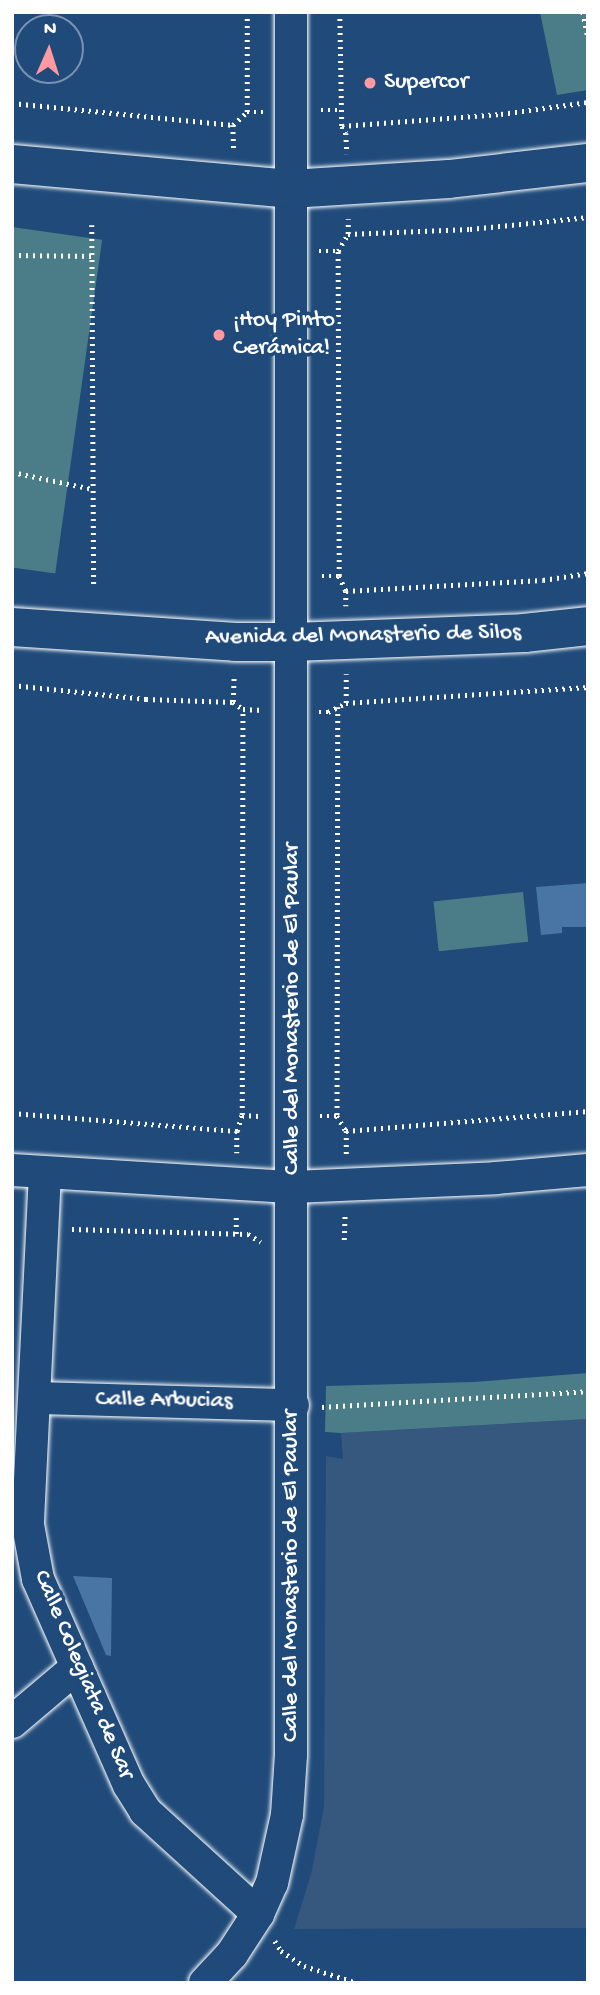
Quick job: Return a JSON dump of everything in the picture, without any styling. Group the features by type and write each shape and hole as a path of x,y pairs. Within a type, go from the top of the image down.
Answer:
{"street":[{"name":"Calle del Monasterio de El Paular","path":"205,1983 232,1954 258,1914 272,1883 288,1803 293,1405 291,12"},
{"path":"12,164 290,189 449,179 588,163"},
{"name":"Avenida del Monasterio de Silos","path":"12,627 235,642 293,642 524,633 588,626"},
{"path":"12,1170 293,1188 496,1178 588,1170"},
{"name":"Calle Colegiata de Sar","path":"45,1174 36,1398 20,1532 129,1785 145,1811 258,1914"},
{"name":"Calle Arbucias","path":"36,1398 293,1405"},
{"path":"12,1722 77,1667"}],"path":[{"path":"12,103 233,125 247,112 247,12"},
{"path":"341,12 342,126 346,133 347,159"},
{"path":"583,12 588,37"},
{"path":"342,126 501,114 588,102"},
{"path":"233,125 234,161"},
{"path":"311,577 339,576 338,251 348,234 348,214"},
{"path":"348,234 470,229 588,217"},
{"path":"92,225 94,584"},
{"path":"311,251 338,251"},
{"path":"12,255 93,256"},
{"path":"12,472 93,489"},
{"path":"346,591 543,580 588,573"},
{"path":"12,685 146,699 233,702 235,663"},
{"path":"346,703 588,687"},
{"path":"338,707 337,1116 346,1131 588,1111"},
{"path":"12,1113 237,1131 242,1115 243,709"},
{"path":"43,1228 248,1234 265,1245"},
{"path":"293,1405 321,1408 588,1391"},
{"path":"258,1914 281,1951 304,1966 357,1983"}],"shaded area":[{"path":"588,883 588,927 562,927 562,933 541,935 536,887"},
{"path":"588,1419 588,1928 294,1929 311,1874 324,1807 326,1456 343,1459 341,1433"},
{"path":"73,1576 112,1578 111,1656 106,1655"}],"green space":[{"path":"540,12 588,12 588,90 557,95"},
{"path":"12,227 102,240 55,573 12,567"},
{"path":"523,892 528,942 439,951 433,901"},
{"path":"588,1373 588,1419 325,1432 326,1386 474,1382"}],"place":[{"name":"Supercor","path":"370,83"},
{"name":"¡Hoy Pinto Cerámica!","path":"219,335"}]}
